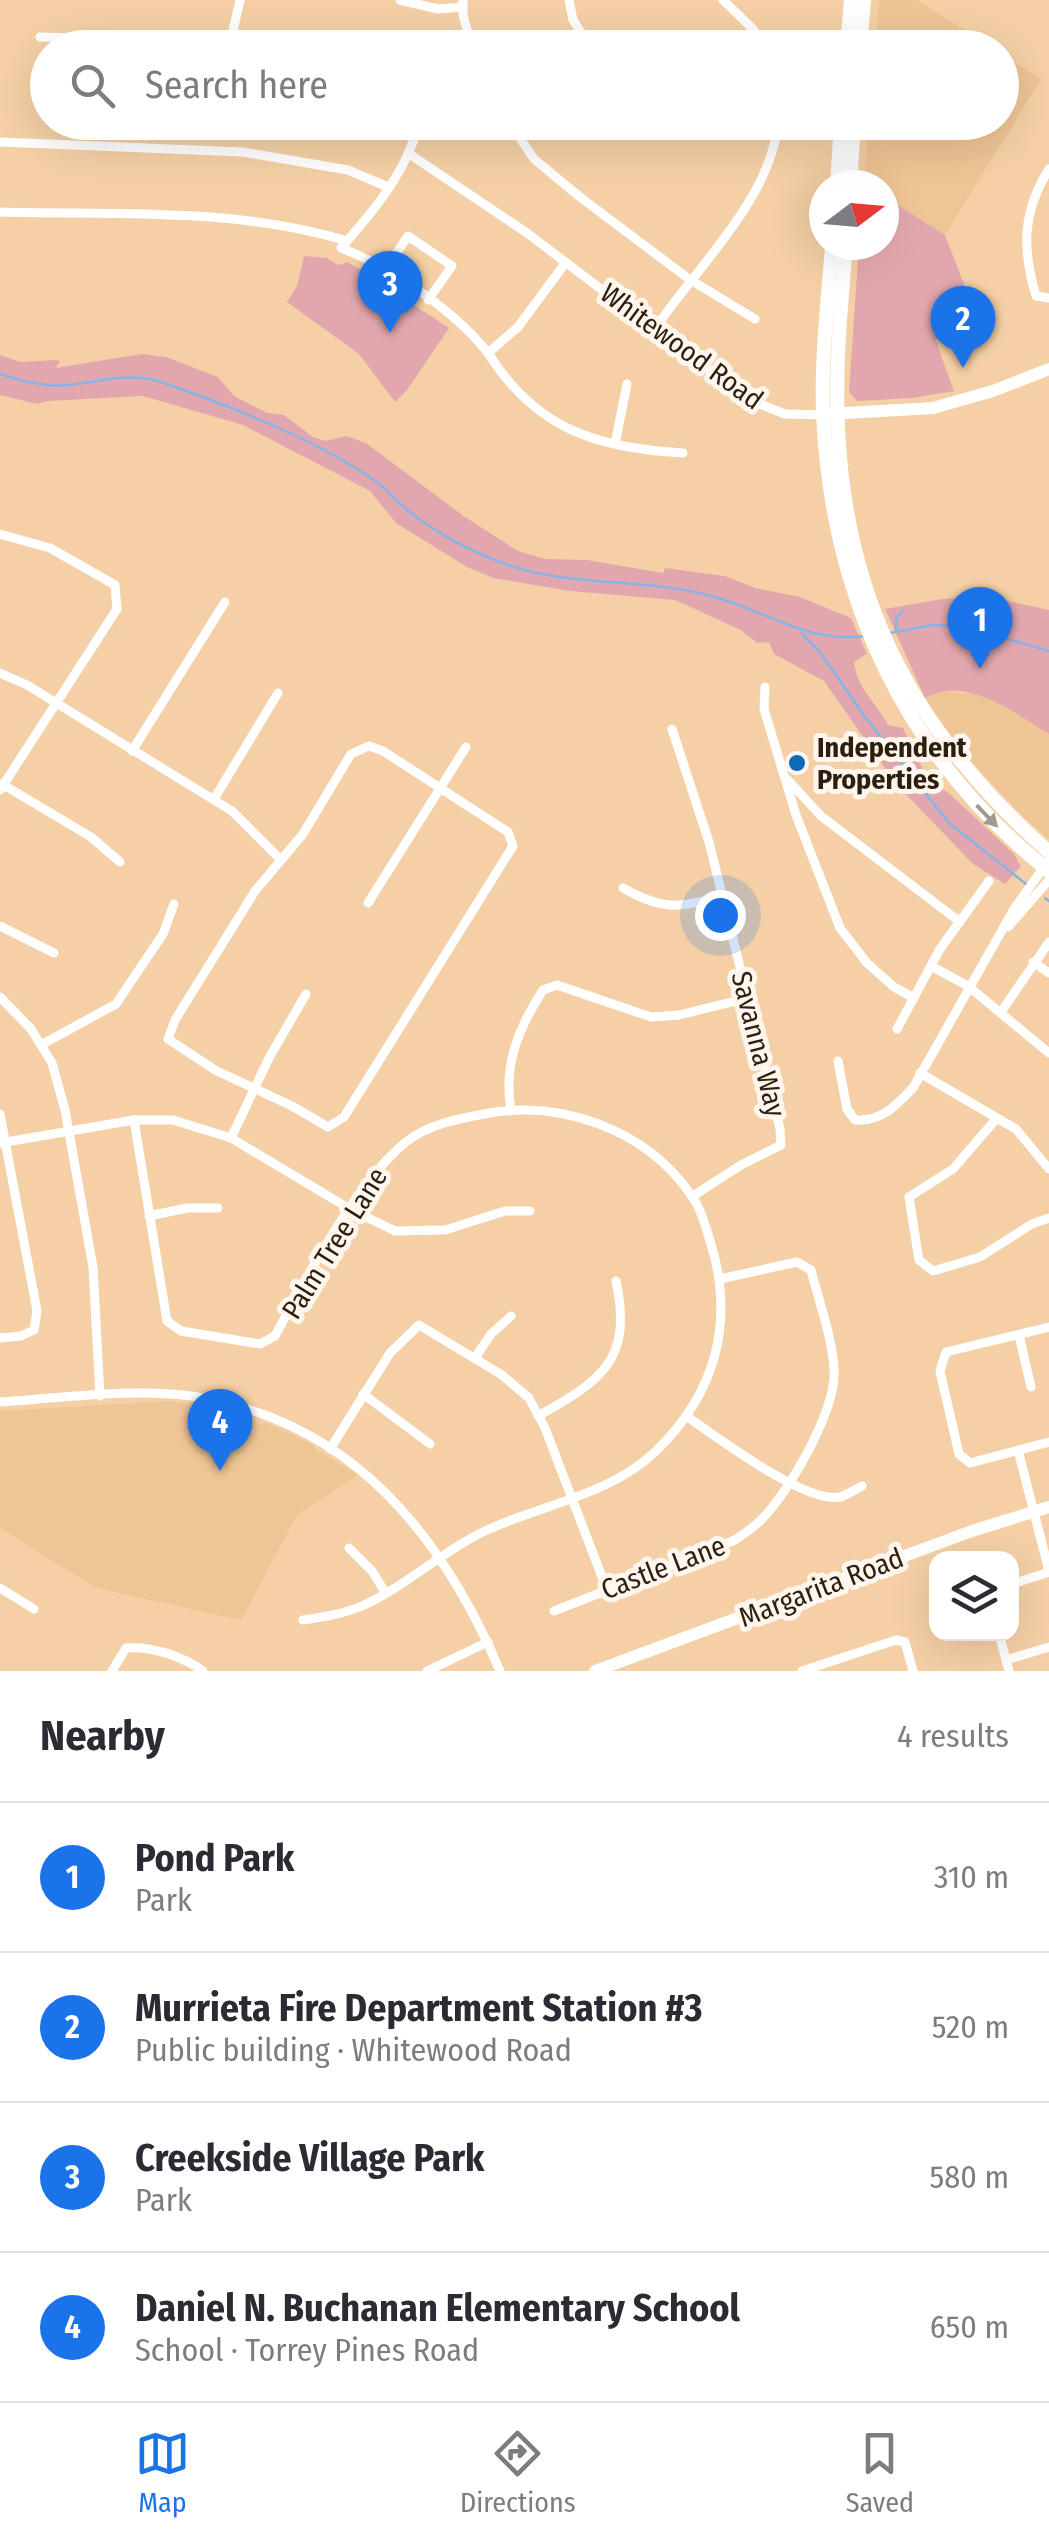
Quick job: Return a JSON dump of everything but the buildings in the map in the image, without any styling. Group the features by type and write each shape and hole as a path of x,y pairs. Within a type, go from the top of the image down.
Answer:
{"main road":[{"path":"851,30 857,0"},
{"path":"857,0 858,30"},
{"path":"838,170 841,140"},
{"path":"851,170 853,140"},
{"path":"832,260 830,414 869,617 882,648 960,764 1048,866"},
{"path":"830,414 845,260"},
{"name":"Whitewood Road","path":"830,414 933,408 993,391 1049,369"},
{"name":"Margarita Road","path":"595,1671 1049,1507"}],"street":[{"path":"233,30 240,0"},
{"path":"400,0 438,9 464,4 469,30"},
{"path":"570,0 573,20 579,30"},
{"path":"723,0 753,30"},
{"path":"344,245 371,214 413,140"},
{"path":"521,140 534,159 580,198 689,279 755,319"},
{"path":"659,322 747,205 769,164 774,140"},
{"path":"0,142 243,152 348,170 388,187"},
{"name":"Whitewood Road","path":"408,154 618,302 659,322 713,373 764,408 795,415 830,414"},
{"path":"1049,170 1028,211 1025,239 1036,296 1049,298"},
{"path":"0,212 248,219 293,227 344,245 470,332 506,382 542,414 572,433 643,451 682,453"},
{"path":"385,270 408,236 452,266 428,300"},
{"path":"488,353 518,327 566,262"},
{"path":"615,444 627,384"},
{"path":"0,534 50,548 115,585 117,609 1,786 90,838 120,862"},
{"path":"132,751 226,602"},
{"path":"0,674 54,702 214,799 232,811 280,859"},
{"path":"765,686 764,709 796,815 840,928 867,963 894,987 914,998"},
{"path":"214,799 278,693"},
{"name":"Savanna Way","path":"672,729 722,896 781,1145 693,1196"},
{"path":"369,746 384,750 440,788 508,832 513,846 344,1117 328,1127 179,1049 168,1039 174,1020 255,891 303,834 351,754 369,746"},
{"path":"368,902 466,747"},
{"path":"784,776 821,816 960,922"},
{"path":"838,1061 847,1109 855,1120 870,1121 894,1108 912,1088 1014,909 1048,866"},
{"path":"897,1029 932,966 989,881"},
{"path":"623,888 655,905 677,906 722,896"},
{"path":"41,1045 116,1004 163,934 174,904"},
{"path":"0,926 54,953"},
{"path":"1001,1012 1049,942"},
{"path":"1034,962 1049,973"},
{"path":"932,966 968,986 1049,1053"},
{"path":"511,1111 508,1066 517,1037 542,990 557,985 651,1018 748,998"},
{"path":"231,1138 306,994"},
{"path":"0,998 19,1016 52,1063 65,1110 93,1267 100,1396"},
{"path":"920,1074 1016,1129 1049,1169"},
{"name":"Palm Tree Lane","path":"149,1216 167,1321 181,1331 260,1344 275,1336 382,1163 409,1139 448,1121 511,1111 568,1113 603,1125 635,1143 670,1171 693,1196 708,1232 723,1310 718,1348 704,1385 686,1416 654,1454 624,1476 481,1532 342,1614 303,1620"},
{"path":"0,1114 37,1312 34,1330 0,1338"},
{"path":"997,1118 953,1169 909,1197 919,1260 933,1271 980,1257 1032,1224 1049,1218"},
{"path":"134,1120 149,1216 187,1208 218,1208"},
{"path":"3,1142 134,1120 173,1120 231,1138 350,1210 395,1231 445,1230 505,1211 530,1211"},
{"name":"Castle Lane","path":"554,1611 735,1540 759,1523 789,1482 818,1426 832,1396 834,1371 811,1270 797,1262 720,1279"},
{"path":"538,1416 585,1389 605,1368 622,1338 616,1281"},
{"path":"475,1358 490,1334 511,1316"},
{"path":"330,1449 390,1353 418,1324 475,1358 528,1398 607,1590"},
{"path":"1049,1327 946,1352 940,1370 959,1454 970,1463 1049,1442"},
{"path":"1019,1334 1031,1387"},
{"path":"363,1394 430,1444"},
{"path":"0,1402 100,1396 197,1397 270,1418 330,1449 388,1492 440,1558 488,1642 500,1671"},
{"path":"686,1416 789,1482 819,1496 841,1497 862,1486"},
{"path":"1018,1450 1049,1571 1019,1582"},
{"path":"349,1548 385,1592"},
{"path":"0,1588 34,1608"},
{"path":"802,1671 887,1640 905,1642 912,1671"},
{"path":"1002,1641 1009,1671"},
{"path":"427,1671 488,1642"},
{"path":"112,1671 126,1648 140,1647 175,1656 203,1671"},
{"path":"1006,1660 1049,1647"}],"shaded area":[{"path":"879,0 917,0 965,30 876,30"},
{"path":"1019,65 1041,79 1019,115"},
{"path":"867,140 1003,140 945,235 899,206 899,170 865,170"},
{"path":"899,206 945,235 967,292 958,298 936,341 954,391 857,401 849,392 858,260 899,260"},
{"path":"304,256 327,258 338,265 348,262 449,328 395,402 359,354 287,302 297,286"},
{"path":"142,354 166,357 218,377 234,396 267,413 284,415 313,437 326,441 346,436 366,443 518,551 545,559 725,576 755,588 800,597 851,618 867,654 854,662 856,672 888,725 903,728 927,778 951,795 1014,854 1021,866 1005,884 973,864 897,785 824,681 774,654 769,642 757,643 741,630 675,600 570,591 493,578 467,567 396,523 370,491 243,425 143,396 37,404 0,395 0,355 20,362 57,360 60,362 55,368"},
{"path":"990,597 1049,610 1049,734 990,699 973,694 941,692 925,698 885,609 942,599"},
{"path":"938,691 984,695 1049,734 1049,839 962,751 925,698"},
{"path":"170,1401 228,1411 255,1426 266,1423 312,1444 358,1475 297,1515 241,1620 96,1588 0,1528 0,1411"}],"waterway":[{"path":"0,374 50,385 128,378 164,383 324,450 371,478 433,528 505,564 554,576 682,590 728,601 824,635 867,636"},
{"path":"896,630 896,618 903,611"},
{"path":"890,633 933,625 964,626 1049,651"},
{"path":"802,634 820,652 865,717 949,823 1026,884"},
{"path":"1045,898 1049,901"}],"place":[{"name":"Creekside Village Park","path":"390,333"},
{"name":"Murrieta Fire Department Station #3","path":"963,368"},
{"name":"Pond Park","path":"980,669"},
{"name":"Independent Properties","path":"797,763"},
{"name":"Daniel N. Buchanan Elementary School","path":"220,1471"}]}
